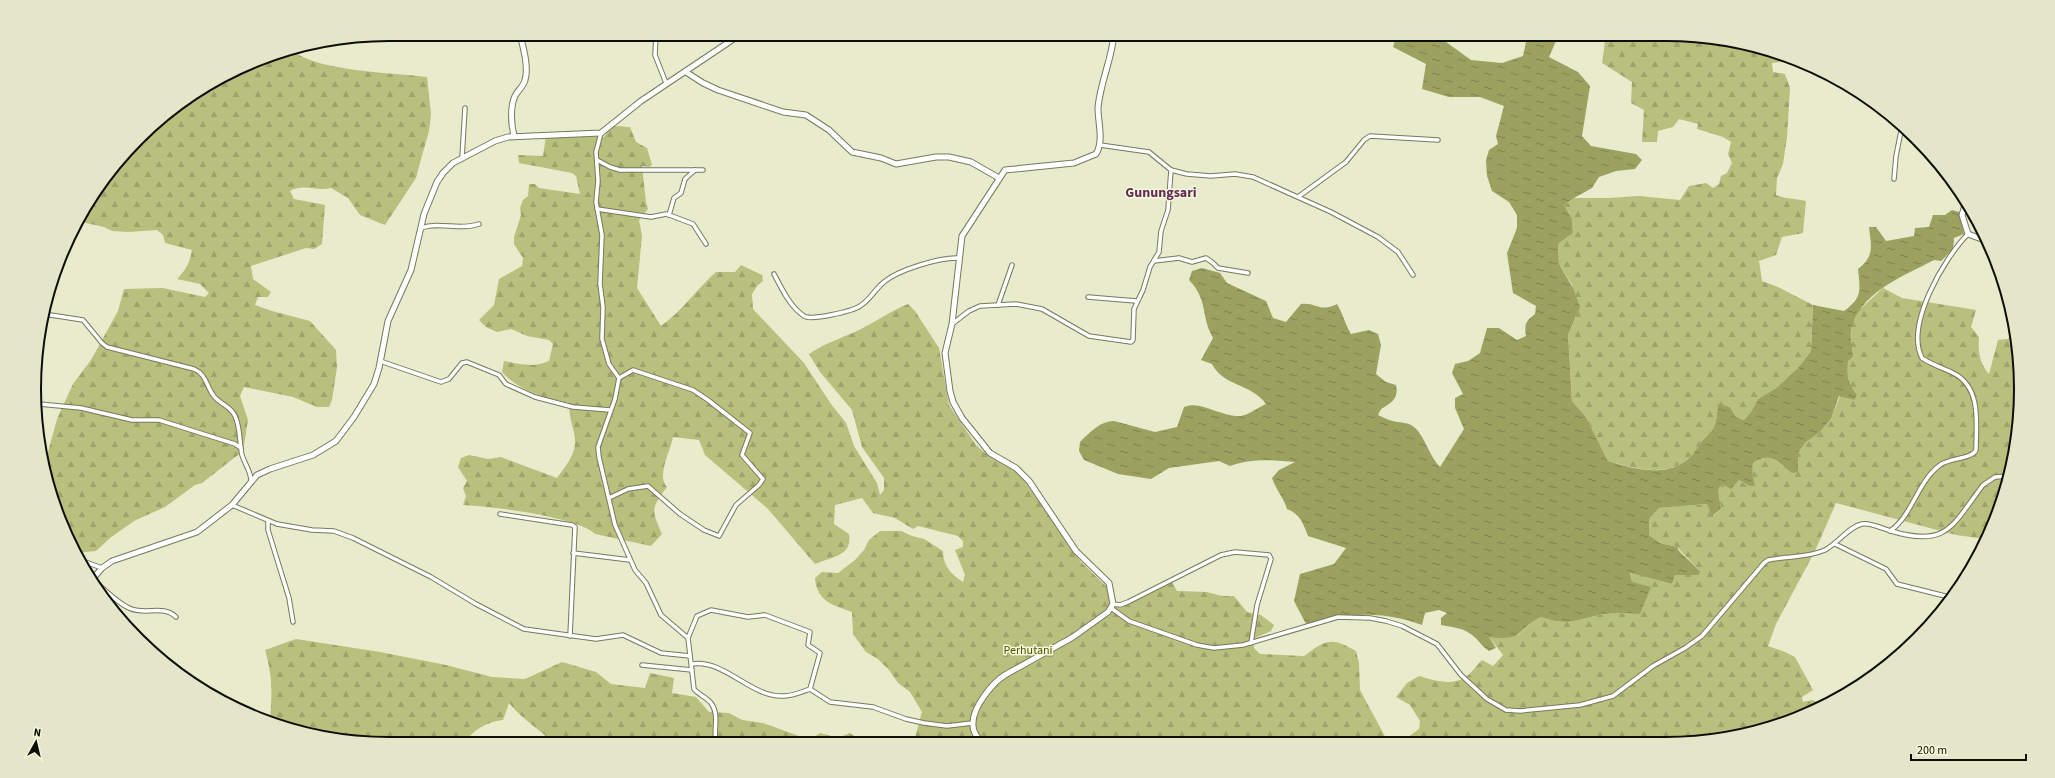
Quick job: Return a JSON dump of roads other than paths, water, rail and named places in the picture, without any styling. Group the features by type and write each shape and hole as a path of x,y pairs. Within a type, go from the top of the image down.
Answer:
{"street":[{"path":"514,136 512,124 513,101 524,84 526,76 521,41"},
{"path":"656,41 655,55 666,83"},
{"path":"688,638 661,615 646,583 635,570 630,560 615,525 598,457 598,447 614,399 618,378 609,364 602,339 603,307 600,284 602,235 597,210 596,152 602,133 624,113 666,83 686,72 731,41"},
{"path":"1113,41 1112,53 1098,108 1100,145 1096,154 1074,163 1005,170 986,202 964,232 958,258 952,324 944,353 950,391 956,409 981,444 990,453 1016,468 1029,481 1076,551 1109,583 1112,606 1129,621 1207,648 1222,648 1251,643 1338,617 1370,618 1393,622 1429,639 1441,647 1460,675 1487,699 1501,708 1512,711 1580,705 1607,699 1613,696 1653,666 1685,648 1702,636 1764,563 1772,560 1820,552 1835,544 1859,524 1864,523 1913,538 1924,538 1938,535 1955,523 1982,485 1988,480 2002,477"},
{"path":"686,72 703,83 718,90 783,112 806,115 829,130 852,152 880,158 896,164 936,157 949,157 971,162 999,178"},
{"path":"462,158 465,108"},
{"path":"1894,179 1896,156 1901,132"},
{"path":"96,575 102,568 124,556 190,536 232,505 251,481 270,468 313,455 336,441 374,384 388,321 411,270 427,203 437,182 448,167 495,141 514,136 595,135 602,133"},
{"path":"595,135 599,140"},
{"path":"1298,197 1346,162 1364,140 1370,136 1438,140"},
{"path":"1100,145 1149,152 1171,170 1198,176 1235,174 1247,175 1298,197 1378,237 1398,252 1414,275"},
{"path":"597,160 610,167 620,170 703,170"},
{"path":"669,215 674,198 680,193 685,178 695,170"},
{"path":"952,324 969,311 980,306 1016,304 1035,307 1089,336 1129,343 1133,340 1134,309 1136,301 1159,252 1161,231 1168,210 1171,170"},
{"path":"597,210 651,217 669,215 693,224 706,244"},
{"path":"1964,210 1962,215 1968,234"},
{"path":"421,228 433,224 467,228 479,224"},
{"path":"1968,234 1980,238"},
{"path":"1890,531 1903,520 1921,487 1938,466 1952,459 1973,455 1976,450 1977,410 1970,389 1957,375 1922,358 1917,343 1919,325 1935,278 1959,243 1968,234"},
{"path":"774,274 794,307 804,316 812,318 861,306 884,282 901,272 947,258 958,258"},
{"path":"1154,261 1179,258 1192,262 1206,258 1218,268 1248,273"},
{"path":"998,305 1012,264"},
{"path":"1088,296 1136,301"},
{"path":"49,315 83,320 107,347 198,371 206,379 213,395 235,415 240,433 242,457 250,473 251,481"},
{"path":"380,361 441,382 449,379 462,363 467,362 499,375 506,384 535,397 573,407 610,410"},
{"path":"609,498 628,489 648,486 680,514 704,530 719,536 736,505 760,485 763,479 742,455 750,433 701,394 665,380 633,370 618,378"},
{"path":"42,404 81,408 132,420 159,420 235,444 241,448"},
{"path":"232,505 268,521 290,527 342,534 431,577 516,626 524,629 570,636 596,638 623,635 662,653 690,656"},
{"path":"500,514 574,526 575,532 570,636"},
{"path":"268,521 268,530 289,598 293,622"},
{"path":"1835,544 1882,566 1897,584 1946,595"},
{"path":"573,552 630,560"},
{"path":"977,737 972,724 976,710 1001,678 1073,637 1112,606 1128,602 1221,555 1234,552 1269,555 1271,559 1257,606 1251,643"},
{"path":"88,563 102,568"},
{"path":"106,590 129,608 148,612 168,610 176,617"},
{"path":"715,737 716,712 709,701 694,689 688,638 697,616 711,610 748,616 765,615 810,632 808,645 820,653 810,689"},
{"path":"692,664 708,664 772,695 792,695 810,689"},
{"path":"642,665 692,670"},
{"path":"810,689 830,702 873,707 899,717 924,723 947,726 972,724"}],"water":[{"path":"1395,41 1445,41 1471,60 1502,63 1523,56 1526,41 1556,41 1549,57 1578,72 1590,86 1582,136 1591,146 1636,154 1642,160 1635,169 1616,171 1599,177 1592,188 1564,205 1572,219 1573,233 1558,244 1559,264 1573,288 1580,307 1568,335 1572,401 1586,417 1608,461 1620,465 1646,470 1658,470 1670,469 1681,464 1691,456 1700,443 1712,431 1716,420 1718,404 1730,407 1736,417 1744,420 1751,412 1758,399 1776,388 1798,368 1811,351 1813,305 1844,311 1857,297 1859,293 1858,269 1867,260 1871,250 1869,227 1876,227 1886,241 1914,236 1915,228 1929,227 1933,215 1945,215 1952,210 1959,212 1964,234 1954,238 1953,249 1941,261 1934,260 1899,278 1867,301 1859,311 1851,331 1853,356 1848,361 1847,371 1848,379 1857,395 1854,400 1839,396 1831,419 1819,433 1806,442 1798,453 1798,472 1792,473 1774,459 1765,458 1753,463 1752,474 1755,486 1749,486 1739,480 1731,489 1722,484 1718,490 1721,509 1712,516 1707,504 1659,508 1649,519 1649,535 1660,543 1677,547 1679,551 1700,571 1699,575 1675,575 1672,584 1630,573 1632,582 1651,587 1640,614 1609,613 1566,622 1541,617 1515,636 1506,638 1489,637 1496,648 1489,651 1469,633 1458,628 1441,625 1441,618 1447,613 1439,610 1425,613 1422,625 1407,620 1378,615 1336,617 1306,624 1294,601 1300,574 1334,564 1346,548 1308,536 1303,523 1298,516 1287,509 1272,478 1279,470 1295,462 1270,460 1238,463 1230,466 1219,461 1169,468 1151,479 1118,474 1084,460 1079,451 1080,442 1095,428 1104,423 1114,421 1155,432 1177,427 1184,407 1191,405 1205,407 1234,416 1241,416 1266,404 1253,392 1223,377 1212,364 1201,360 1213,338 1209,330 1202,302 1189,280 1192,271 1202,268 1220,273 1227,283 1266,301 1273,318 1286,322 1301,304 1311,304 1326,308 1337,304 1351,334 1369,330 1378,334 1381,345 1376,374 1386,382 1396,385 1397,390 1393,400 1381,409 1378,415 1391,421 1409,424 1414,427 1440,467 1464,429 1455,408 1455,398 1463,394 1452,373 1455,364 1468,361 1480,353 1487,328 1499,328 1517,340 1526,336 1526,323 1535,314 1536,306 1513,293 1507,253 1517,228 1517,215 1509,202 1492,191 1487,176 1486,160 1489,150 1498,144 1496,136 1504,106 1480,97 1449,97 1422,89 1426,64 1393,47"}],"district":[{"name":"Gunungsari","path":"1161,192"}],"park label":[{"name":"Perhutani","path":"1028,650"}]}
